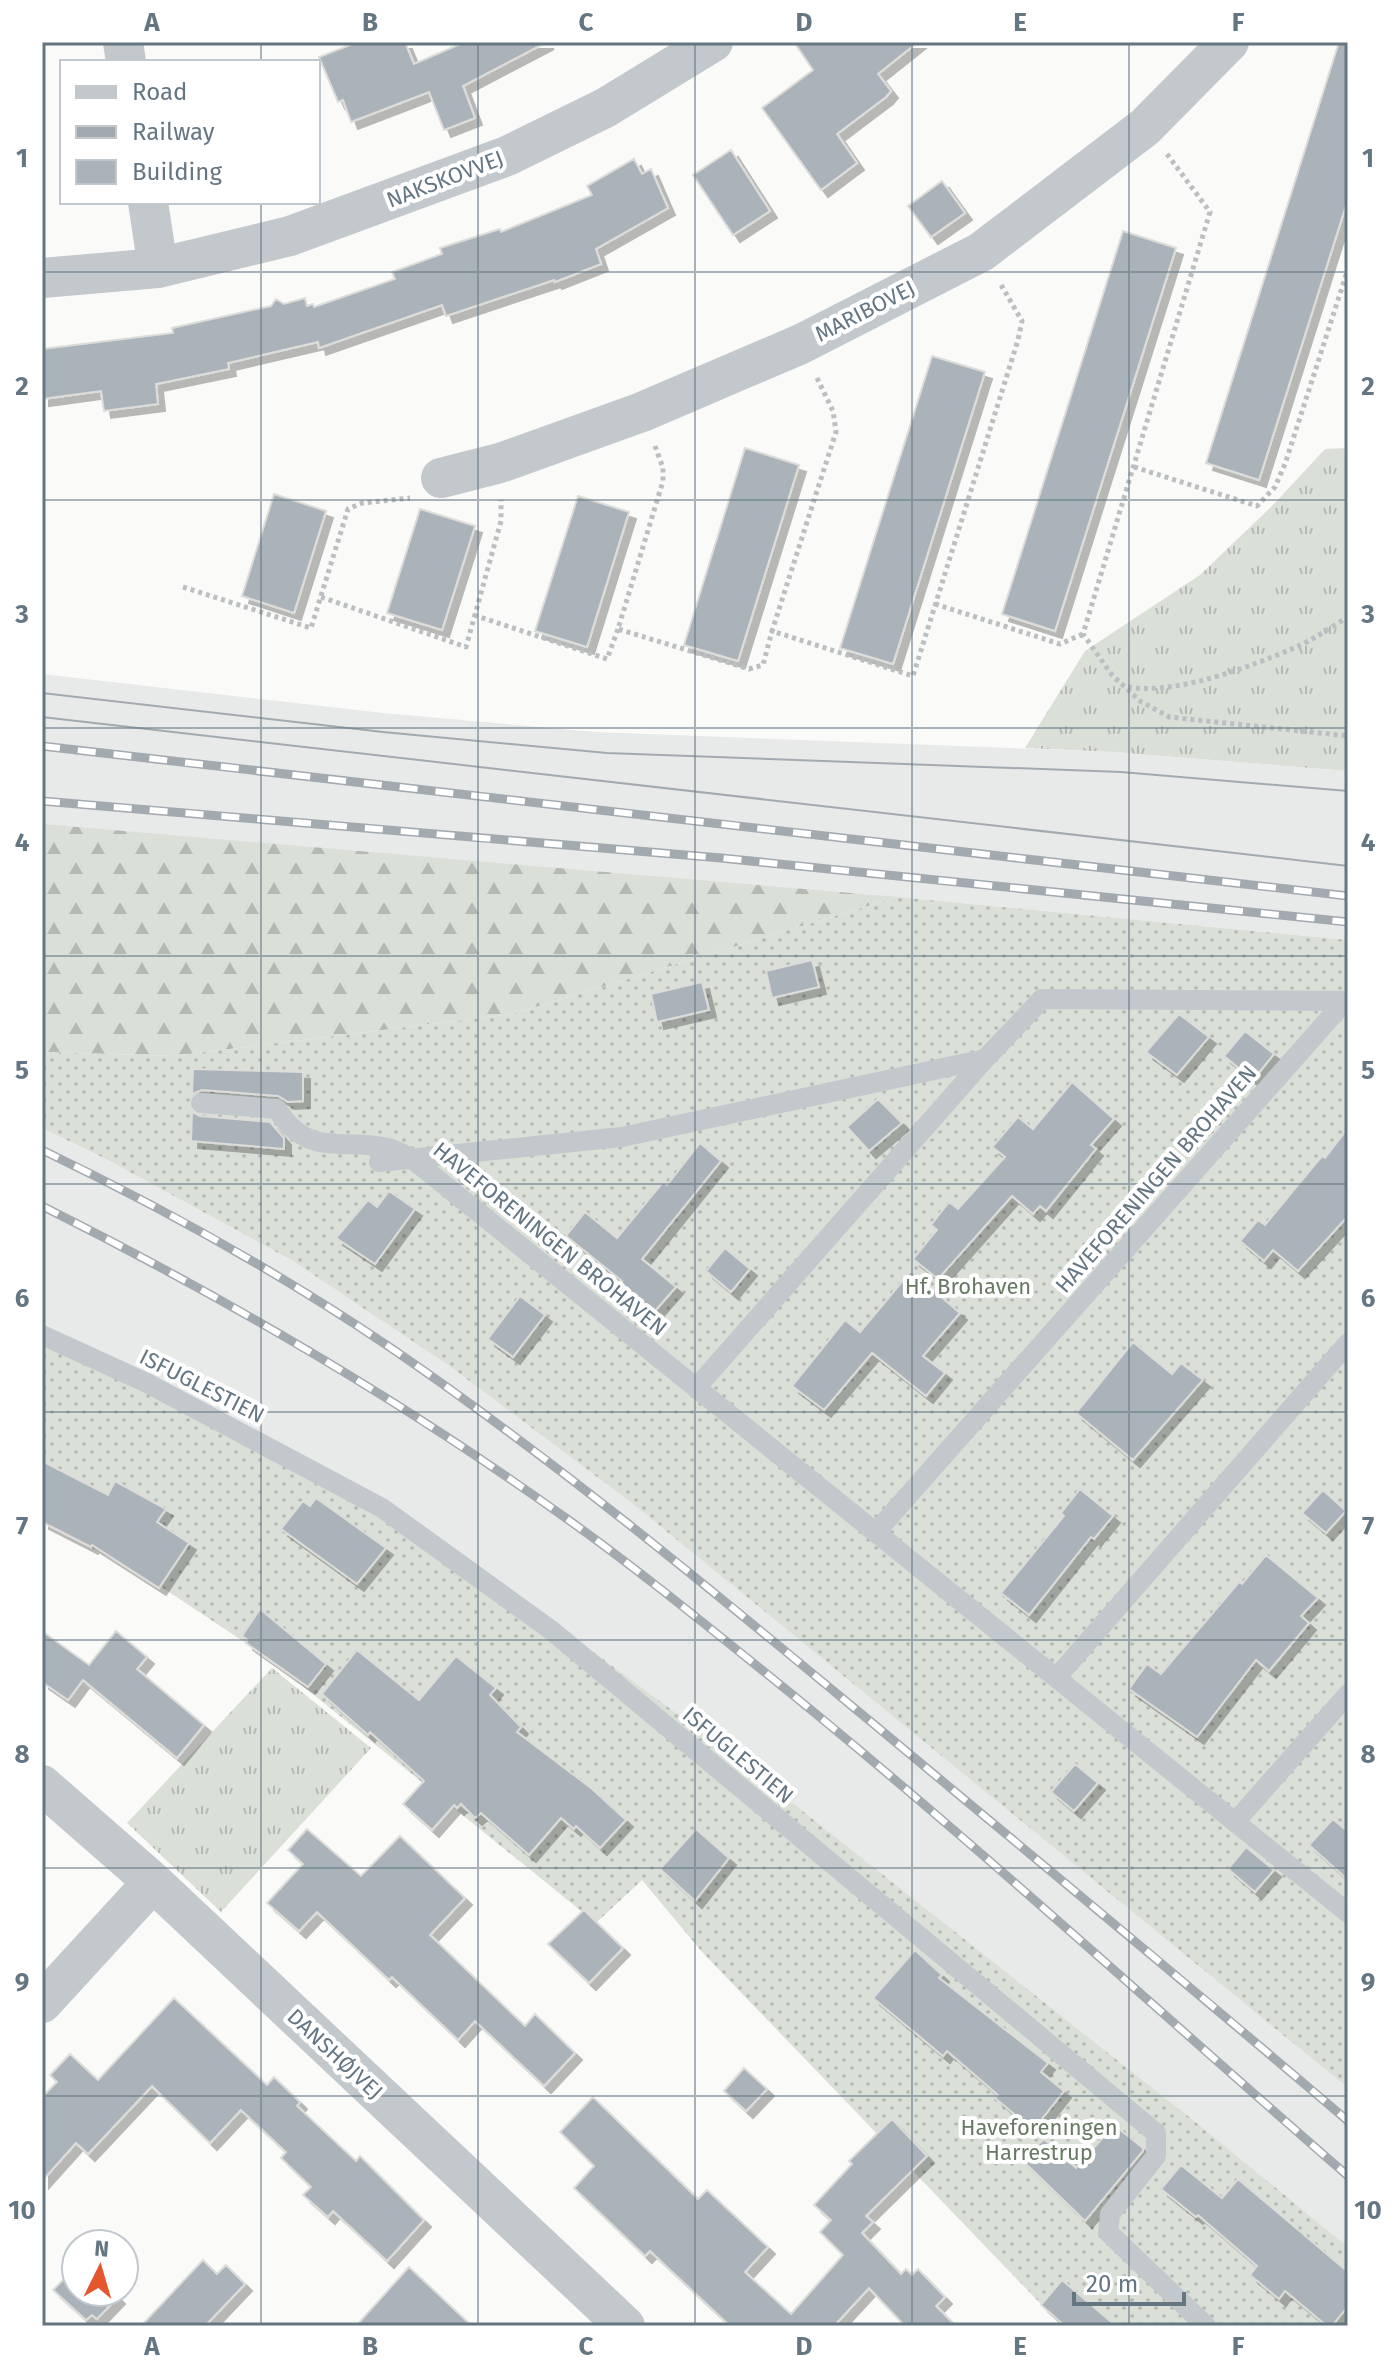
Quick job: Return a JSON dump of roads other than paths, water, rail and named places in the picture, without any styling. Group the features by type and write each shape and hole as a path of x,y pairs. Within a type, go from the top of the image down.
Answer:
{"street":[{"name":"NAKSKOVVEJ","path":"42,278 158,268 290,236 507,156 605,108 713,42"},
{"name":"MARIBOVEJ","path":"441,478 500,463 642,412 801,344 981,252 1145,127 1229,42"},
{"path":"148,204 158,268"},
{"name":"DANSHØJVEJ","path":"42,1785 153,1882 625,2326"},
{"path":"42,2003 153,1882"}],"lane":[{"name":"HAVEFORENINGEN BROHAVEN","path":"697,1387 985,1059 1042,999 1346,1001"},
{"name":"HAVEFORENINGEN BROHAVEN","path":"876,1532 1346,1001"},
{"name":"HAVEFORENINGEN BROHAVEN","path":"379,1162 622,1137 985,1059"},
{"name":"HAVEFORENINGEN BROHAVEN","path":"201,1103 277,1109 291,1126 314,1141 387,1148 411,1158 1348,1913"},
{"name":"ISFUGLESTIEN","path":"42,1335 147,1383 395,1517 551,1630 1156,2133 1156,2156 1110,2214 1108,2232 1206,2326"},
{"path":"1057,1677 1348,1343"},
{"path":"1236,1821 1348,1694"}],"tram line":[{"path":"42,693 383,732 607,753 1121,772 1348,791"},
{"path":"42,717 1348,866"}],"railway":[{"path":"42,746 1348,896"},
{"path":"42,801 721,858 1348,922"},
{"path":"42,1150 176,1218 307,1294 391,1348 514,1436 753,1624 1348,2121"},
{"path":"42,1206 243,1313 374,1390 501,1473 611,1551 904,1787 1348,2176"}],"park label":[{"name":"Hf. Brohaven","path":"968,1286"},
{"name":"Haveforeningen Harrestrup","path":"1039,2140"}]}
